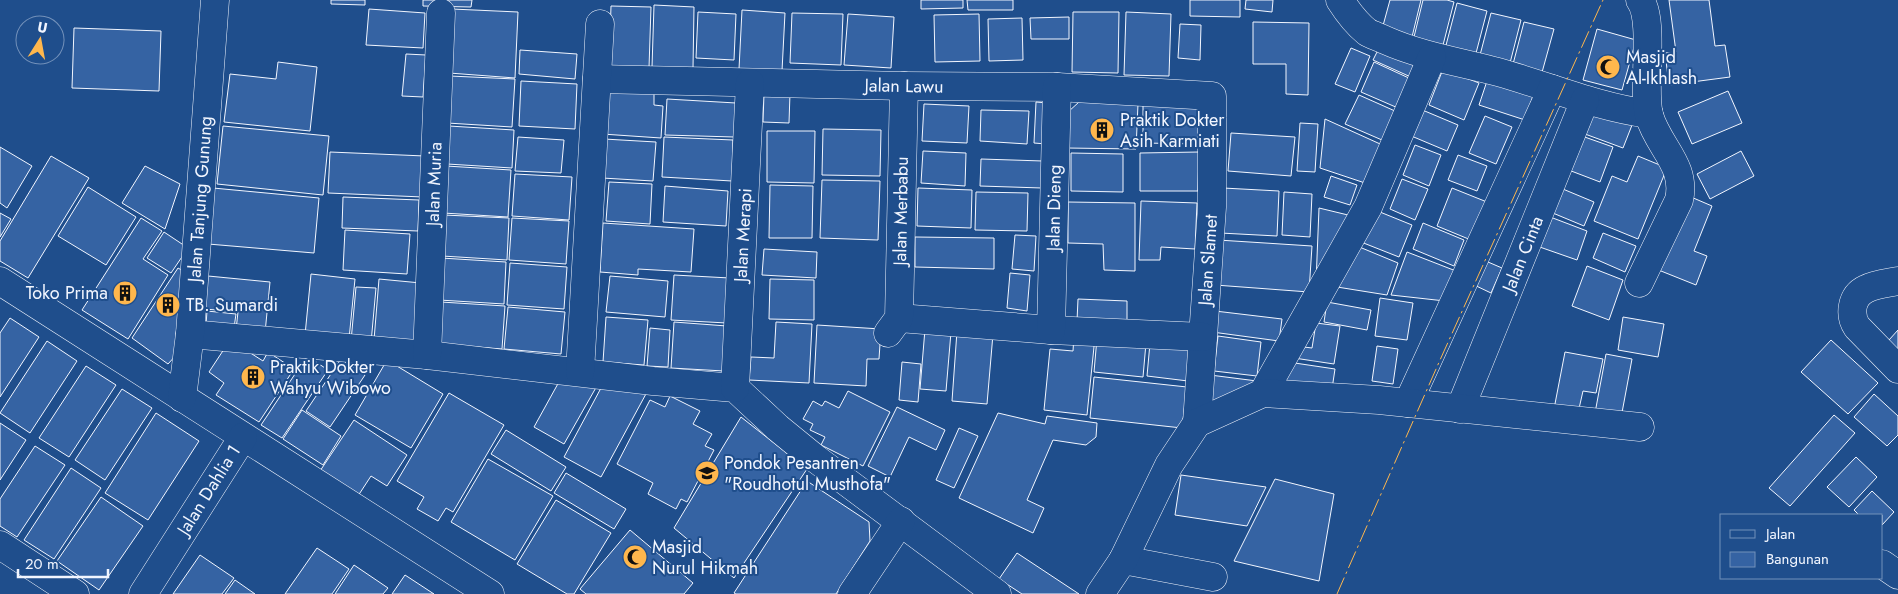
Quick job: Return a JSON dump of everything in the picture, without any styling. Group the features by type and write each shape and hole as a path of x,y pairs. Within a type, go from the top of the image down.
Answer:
{"street":[{"name":"Jalan Tanjung Gunung","path":"182,398 190,334 216,0"},
{"path":"1340,0 1367,32 1396,45 1432,57 1498,72 1586,100 1627,111 1649,114"},
{"path":"1639,283 1679,200 1682,187 1679,170 1659,141 1649,114 1647,26 1640,0"},
{"name":"Jalan Muria","path":"427,355 441,13"},
{"path":"580,372 600,24"},
{"path":"1263,393 1368,207 1432,57"},
{"name":"Jalan Lawu","path":"597,79 904,86 1057,87 1212,96"},
{"name":"Jalan Merapi","path":"735,388 750,82"},
{"name":"Jalan Merbabu","path":"904,86 894,326 1051,330"},
{"name":"Jalan Dieng","path":"1051,330 1057,87"},
{"path":"1408,403 1552,90"},
{"name":"Jalan Slamet","path":"1197,423 1212,207 1212,96"},
{"name":"Jalan Cinta","path":"1460,409 1586,100"},
{"path":"0,281 490,594"},
{"path":"1898,281 1866,289 1858,295 1853,304 1852,320 1898,369"},
{"path":"1051,330 1203,337"},
{"path":"190,334 427,355 653,381 735,388 778,428 816,459 997,594"},
{"path":"1100,594 1123,560 1170,465 1197,423 1263,393 1408,403 1640,427"},
{"name":"Jalan Dahlia 1","path":"143,594 243,437"},
{"path":"852,594 901,521"},
{"path":"0,545 75,594"},
{"path":"1123,560 1213,577"},
{"path":"1883,565 1898,575"}],"building":[{"path":"331,0 365,0 365,5 331,4"},
{"path":"423,0 472,0 471,7 423,6"},
{"path":"921,0 963,0 963,8 921,9"},
{"path":"967,0 1013,0 1013,10 968,10"},
{"path":"1190,0 1240,0 1240,17 1190,16"},
{"path":"1246,0 1273,0 1272,12 1245,9"},
{"path":"1390,0 1421,0 1411,41 1381,33"},
{"path":"1423,0 1447,0 1454,2 1442,49 1413,41"},
{"path":"1669,0 1709,0 1715,46 1725,45 1730,77 1669,85 1665,53 1676,52"},
{"path":"1457,3 1487,11 1475,57 1445,49"},
{"path":"654,5 694,7 693,68 652,67"},
{"path":"611,6 651,7 649,68 609,67"},
{"path":"369,9 425,13 423,48 366,45"},
{"path":"452,9 518,12 515,78 449,73"},
{"path":"742,10 785,13 782,71 739,69"},
{"path":"698,12 736,14 734,60 696,58"},
{"path":"1073,12 1119,12 1118,73 1072,72"},
{"path":"1126,12 1171,14 1169,76 1124,75"},
{"path":"792,13 843,14 841,65 790,63"},
{"path":"1491,13 1521,20 1509,67 1479,59"},
{"path":"848,14 894,17 891,68 844,65"},
{"path":"979,14 980,61 935,62 934,15"},
{"path":"1069,17 1069,39 1031,39 1030,18"},
{"path":"1022,18 1023,60 989,61 988,19"},
{"path":"1253,22 1309,23 1308,95 1286,94 1286,64 1253,64"},
{"path":"1524,22 1554,29 1541,76 1512,68"},
{"path":"1180,24 1201,25 1200,60 1178,58"},
{"path":"74,28 161,31 159,91 72,88"},
{"name":"Masjid Al-Ikhlash","path":"1597,29 1636,40 1622,90 1583,80"},
{"path":"1381,44 1420,62 1413,78 1373,60"},
{"path":"1351,48 1370,56 1355,92 1335,84"},
{"path":"520,50 577,54 575,79 519,74"},
{"path":"406,54 426,55 423,97 402,96"},
{"path":"278,62 317,67 310,131 224,122 230,74 276,79"},
{"path":"1374,62 1411,79 1398,108 1361,92"},
{"path":"1443,69 1479,83 1464,120 1429,105"},
{"path":"450,76 515,79 512,127 447,123"},
{"path":"1488,78 1534,93 1525,120 1479,105"},
{"path":"521,81 577,84 575,129 519,126"},
{"path":"605,90 654,93 654,105 663,106 661,138 602,134"},
{"path":"1728,91 1742,123 1692,144 1678,112"},
{"path":"764,93 790,93 789,123 763,122"},
{"path":"1359,95 1395,111 1382,140 1345,124"},
{"path":"667,99 736,103 734,137 665,135"},
{"path":"1036,102 1047,103 1046,144 1034,143"},
{"name":"Praktik Dokter Asih Karmiati","path":"1079,102 1138,104 1136,149 1067,148 1068,112"},
{"path":"924,104 969,106 967,143 922,141"},
{"path":"1143,104 1202,105 1201,144 1143,143"},
{"path":"1595,106 1634,120 1623,148 1585,134"},
{"path":"1420,109 1458,125 1447,151 1409,135"},
{"path":"981,110 1029,111 1027,144 980,141"},
{"path":"1485,116 1512,127 1496,164 1469,153"},
{"path":"1325,119 1389,148 1371,185 1320,168"},
{"path":"1300,123 1318,124 1315,172 1297,171"},
{"path":"223,126 329,136 323,195 217,184"},
{"path":"449,126 514,130 512,168 447,164"},
{"path":"823,129 881,130 880,176 822,175"},
{"path":"767,131 815,131 814,183 767,182"},
{"path":"1231,133 1295,137 1291,176 1228,171"},
{"path":"1579,135 1613,147 1600,182 1566,169"},
{"path":"518,137 564,140 561,173 515,171"},
{"path":"664,137 733,140 732,181 662,177"},
{"path":"604,139 656,142 653,181 602,178"},
{"path":"1415,145 1441,155 1429,186 1403,175"},
{"path":"0,147 32,166 7,208 0,203"},
{"path":"923,151 966,153 965,186 921,183"},
{"path":"1741,151 1754,176 1710,199 1697,174"},
{"path":"330,152 425,156 423,197 328,193"},
{"path":"1199,152 1198,191 1140,191 1140,153"},
{"path":"1071,153 1123,154 1123,192 1071,191"},
{"path":"1458,155 1487,166 1477,191 1448,180"},
{"path":"51,156 89,178 28,278 0,261 0,241"},
{"path":"1638,156 1667,168 1638,239 1594,221 1612,176 1627,182"},
{"path":"981,159 1043,161 1042,188 980,186"},
{"path":"145,166 180,184 165,229 122,203"},
{"path":"446,166 511,170 508,217 443,213"},
{"path":"515,174 572,177 569,220 512,216"},
{"path":"1331,176 1357,185 1350,205 1324,197"},
{"path":"1402,179 1428,189 1415,220 1390,209"},
{"path":"822,180 880,181 878,240 820,238"},
{"path":"609,182 652,184 650,224 606,221"},
{"path":"770,185 813,186 812,238 769,238"},
{"path":"665,186 728,191 726,226 663,222"},
{"path":"88,187 136,217 106,265 58,236"},
{"path":"1558,187 1594,202 1584,226 1548,211"},
{"path":"213,188 319,198 314,253 208,244"},
{"path":"918,188 972,190 971,228 917,226"},
{"path":"1223,188 1279,191 1277,236 1220,233"},
{"path":"1452,188 1487,202 1471,240 1437,226"},
{"path":"976,192 1028,193 1027,231 975,230"},
{"path":"1284,192 1312,194 1310,237 1282,235"},
{"path":"343,197 419,200 418,231 342,228"},
{"path":"1691,197 1712,206 1694,251 1707,256 1696,285 1651,267"},
{"path":"1141,201 1197,203 1195,249 1161,247 1160,260 1139,260"},
{"path":"1068,202 1135,203 1135,271 1104,270 1103,244 1068,243"},
{"path":"1319,208 1348,215 1316,283"},
{"path":"1375,210 1412,225 1399,257 1361,242"},
{"path":"0,213 11,219 0,237"},
{"path":"444,215 509,218 507,260 442,256"},
{"path":"1545,215 1587,231 1577,260 1534,245"},
{"name":"Toko Prima","path":"141,218 162,231 143,259 168,275 128,339 82,310"},
{"path":"512,218 569,221 566,264 509,260"},
{"path":"603,223 694,229 691,272 638,269 638,275 600,272"},
{"path":"1423,223 1464,240 1454,266 1413,249"},
{"path":"345,230 410,234 407,274 343,270"},
{"path":"164,232 188,248 171,273 147,258"},
{"path":"1603,233 1636,246 1625,272 1593,258"},
{"path":"1015,235 1036,236 1034,271 1012,269"},
{"path":"915,237 994,238 994,269 915,267"},
{"path":"1218,240 1312,246 1309,292 1215,285"},
{"path":"1357,246 1398,263 1387,295 1337,287"},
{"path":"764,249 817,252 816,278 762,275"},
{"path":"1407,252 1456,271 1445,301 1391,295"},
{"path":"441,258 506,262 504,304 439,300"},
{"path":"1481,259 1502,268 1491,293 1470,283"},
{"path":"510,263 567,267 564,309 507,305"},
{"path":"1587,266 1623,280 1609,320 1572,306"},
{"name":"TB. Sumardi","path":"178,268 185,272 178,353 168,364 132,338"},
{"path":"1010,273 1030,275 1027,311 1007,308"},
{"path":"311,274 355,279 349,339 305,335"},
{"path":"674,275 730,278 727,323 671,320"},
{"path":"208,276 270,282 265,333 236,330 238,312 205,309"},
{"path":"610,276 668,281 665,317 606,312"},
{"path":"379,279 421,283 416,344 374,340"},
{"path":"770,279 814,280 814,320 769,319"},
{"path":"356,287 376,288 371,343 351,341"},
{"path":"1380,298 1413,303 1407,340 1375,336"},
{"path":"1078,299 1127,301 1127,322 1077,321"},
{"path":"441,302 505,306 502,349 438,344"},
{"path":"1327,302 1371,310 1367,330 1324,322"},
{"path":"508,307 565,312 561,354 504,349"},
{"path":"207,311 236,314 234,328 206,325"},
{"path":"1215,311 1282,319 1279,341 1212,332"},
{"path":"606,317 648,320 644,365 603,362"},
{"path":"1623,317 1664,324 1658,357 1618,350"},
{"path":"10,318 39,337 0,397 0,333"},
{"path":"674,322 727,326 724,371 671,368"},
{"path":"776,322 812,324 809,383 749,380 751,357 774,358"},
{"path":"1316,323 1340,326 1334,364 1294,358 1296,346 1312,348"},
{"path":"817,325 881,329 879,359 867,359 866,386 814,383"},
{"path":"650,328 670,330 668,367 647,366"},
{"path":"925,329 951,332 946,391 920,389"},
{"path":"1898,330 1898,350 1889,340"},
{"path":"957,331 993,334 987,404 952,401"},
{"path":"1074,335 1095,337 1087,415 1044,410 1050,349 1073,351"},
{"path":"1218,336 1261,342 1257,376 1214,371"},
{"path":"1097,338 1146,343 1143,377 1094,372"},
{"name":"Praktik Dokter Wahyu Wibowo","path":"230,340 263,361 268,352 294,369 259,422 216,395 224,383 209,372"},
{"path":"1831,340 1878,383 1848,414 1801,372"},
{"path":"47,341 77,361 30,433 0,413"},
{"path":"1150,343 1191,348 1188,381 1147,376"},
{"path":"1377,346 1398,349 1393,384 1372,381"},
{"path":"1565,352 1603,359 1596,393 1583,391 1578,413 1554,409"},
{"path":"1606,354 1632,359 1621,418 1595,413"},
{"path":"307,356 328,370 282,438 261,425"},
{"path":"341,359 365,375 330,427 306,411"},
{"path":"387,360 443,394 411,448 355,415"},
{"path":"902,362 921,364 918,402 899,400"},
{"path":"1288,362 1335,369 1332,389 1285,382"},
{"path":"86,366 116,385 69,457 39,438"},
{"path":"1210,375 1257,381 1209,409"},
{"path":"1094,377 1187,387 1182,428 1090,418"},
{"path":"560,380 598,384 564,444 534,427"},
{"path":"601,388 647,392 601,477 564,457"},
{"path":"122,389 152,408 105,480 75,460"},
{"path":"848,391 890,412 863,466 821,445 825,437 810,430 813,424 803,419 813,401 822,406 825,401 839,408"},
{"path":"449,393 504,425 453,512 446,508 438,521 417,509 424,497 397,481"},
{"path":"1874,394 1898,416 1898,435 1887,446 1854,417"},
{"path":"670,396 700,411 693,424 712,434 705,446 714,450 687,502 681,499 676,509 648,494 653,483 617,464 650,400 665,407"},
{"path":"897,407 945,430 936,450 909,437 890,477 868,466"},
{"path":"302,410 341,436 323,465 283,439"},
{"path":"156,413 199,441 148,520 105,493"},
{"path":"998,413 1045,424 1047,416 1097,423 1096,437 1086,445 1053,440 1027,500 1044,508 1033,533 959,498"},
{"path":"1834,415 1855,433 1790,506 1769,488"},
{"path":"741,417 807,469 734,578 674,528"},
{"path":"354,420 407,455 387,486 371,476 356,499 320,471"},
{"path":"0,423 26,440 0,480"},
{"path":"959,428 978,436 954,488 936,480"},
{"path":"506,430 566,467 551,491 491,454"},
{"path":"35,446 65,465 17,537 0,526 0,499"},
{"path":"1856,457 1877,477 1849,507 1827,487"},
{"path":"488,459 553,496 515,560 451,522"},
{"path":"71,468 101,488 54,559 24,540"},
{"path":"566,473 626,509 614,529 554,493"},
{"path":"1181,475 1266,487 1247,526 1175,515"},
{"path":"1275,479 1334,494 1319,581 1234,561"},
{"path":"807,481 869,522 870,541 836,594 734,593"},
{"path":"1872,491 1894,512 1883,524 1883,514 1858,514 1854,510"},
{"path":"101,497 143,526 99,590 57,561"},
{"path":"556,500 611,533 574,594 567,594 517,564"},
{"name":"Masjid Nurul Hikmah","path":"630,530 693,583 684,594 586,594 580,589"},
{"path":"317,548 349,569 332,594 285,594"},
{"path":"1017,553 1079,594 1022,594 999,579"},
{"path":"200,555 234,578 222,594 173,594"},
{"path":"354,565 388,588 383,594 335,594"},
{"path":"405,575 434,594 392,594"},
{"path":"235,580 255,594 225,594"}],"power":[{"path":"1337,594 1440,360 1603,0"}],"place":[{"name":"Masjid Al-Ikhlash","path":"1608,67"},
{"name":"Praktik Dokter Asih Karmiati","path":"1102,130"},
{"name":"Toko Prima","path":"125,293"},
{"name":"TB. Sumardi","path":"168,305"},
{"name":"Praktik Dokter Wahyu Wibowo","path":"253,377"},
{"name":"Pondok Pesantren \"Roudhotul Musthofa\"","path":"707,473"},
{"name":"Masjid Nurul Hikmah","path":"635,557"}]}
